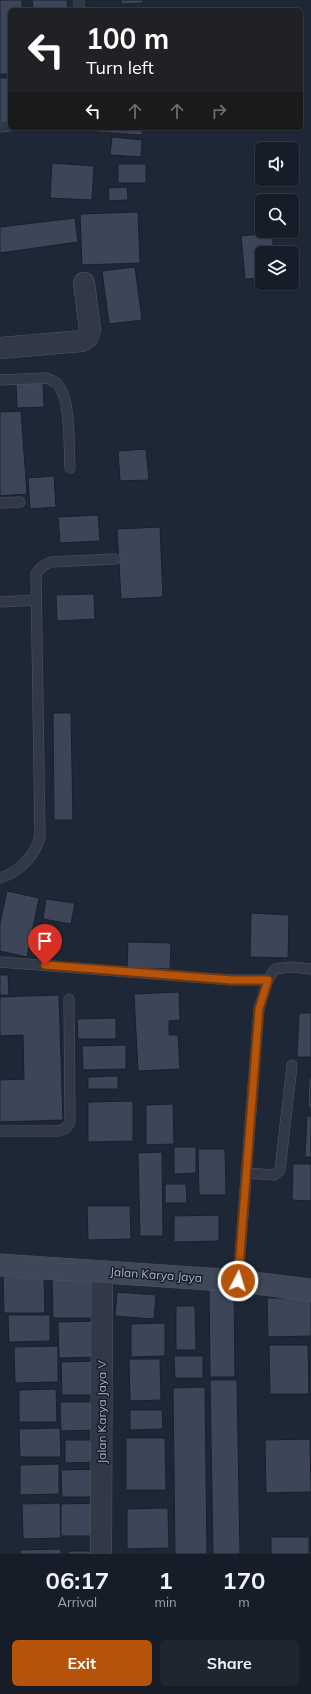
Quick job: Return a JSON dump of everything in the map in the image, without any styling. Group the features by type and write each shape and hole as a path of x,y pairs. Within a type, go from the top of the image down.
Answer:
{"main road":[{"name":"Jalan Karya Jaya","path":"0,1265 238,1281 311,1290"}],"street":[{"path":"0,348 82,341 88,337 90,330 84,283"},
{"name":"Jalan Karya Jaya V","path":"101,1554 102,1271"}],"lane":[{"path":"0,380 46,378 53,380 58,385 63,394 66,405 70,468"},
{"path":"0,503 20,502"},
{"path":"0,878 20,867 32,856 38,847 40,837 36,574 43,565 55,561 116,559"},
{"path":"0,602 36,600"},
{"path":"0,962 231,980 268,980"},
{"path":"238,1281 259,1009 268,980 275,969 292,967 311,969"},
{"path":"0,1131 59,1131 66,1128 70,1122 69,999"},
{"path":"246,1173 274,1175 280,1170 292,1065"}],"building":[{"path":"0,0 22,0 22,8 8,8 8,74 0,74"},
{"path":"32,0 67,0 68,8 33,8"},
{"path":"121,0 143,0 143,3 121,4"},
{"path":"90,7 137,7 137,8"},
{"path":"0,78 8,78 8,122 0,122"},
{"path":"96,130 143,130 142,135 96,132"},
{"path":"112,137 142,140 141,157 110,155"},
{"path":"52,163 94,166 92,200 50,198"},
{"path":"118,164 146,164 146,183 118,183"},
{"path":"127,187 128,200 109,201 108,188"},
{"path":"138,212 140,263 82,265 80,214"},
{"path":"75,218 78,242 0,253 0,227"},
{"path":"255,235 255,238 272,238 273,246 255,246 255,278 245,279 241,236"},
{"path":"135,267 142,320 109,324 102,271"},
{"path":"43,382 44,407 17,408 16,383"},
{"path":"21,411 27,494 0,496 0,412"},
{"path":"146,449 149,480 120,481 118,451"},
{"path":"54,476 56,507 30,509 28,478"},
{"path":"98,515 100,541 60,543 58,517"},
{"path":"160,527 163,597 121,599 117,529"},
{"path":"94,594 95,619 57,621 56,595"},
{"path":"53,713 71,713 73,820 54,820"},
{"path":"7,891 39,898 27,957 0,951 0,923"},
{"path":"46,899 75,903 71,924 43,919"},
{"path":"251,913 289,915 288,958 250,957"},
{"path":"128,942 171,943 170,969 127,968"},
{"path":"0,975 8,975 9,995 0,995"},
{"path":"179,992 180,1020 169,1021 169,1035 178,1035 180,1069 138,1071 134,994"},
{"path":"59,995 63,1120 0,1122 0,1080 24,1079 23,1035 0,1036 0,997"},
{"path":"299,1013 311,1013 311,1057 297,1057"},
{"path":"116,1018 116,1039 78,1039 77,1019"},
{"path":"126,1045 126,1069 83,1070 82,1046"},
{"path":"118,1076 118,1089 88,1089 88,1077"},
{"path":"309,1077 311,1077 311,1108 308,1108"},
{"path":"133,1101 133,1141 88,1142 88,1102"},
{"path":"173,1104 174,1144 146,1145 146,1105"},
{"path":"307,1116 311,1116 311,1157 305,1157"},
{"path":"174,1147 196,1147 196,1173 174,1174"},
{"path":"198,1149 225,1149 226,1195 199,1195"},
{"path":"162,1152 163,1236 140,1236 138,1153"},
{"path":"293,1164 311,1164 311,1201 292,1200"},
{"path":"165,1184 186,1184 187,1203 165,1203"},
{"path":"87,1206 130,1206 131,1239 88,1240"},
{"path":"219,1215 219,1241 174,1242 174,1216"},
{"path":"44,1276 45,1313 4,1313 3,1277"},
{"path":"52,1277 98,1277 99,1318 53,1318"},
{"path":"209,1285 234,1285 235,1377 210,1377"},
{"path":"117,1292 156,1295 154,1319 115,1316"},
{"path":"267,1298 311,1298 311,1336 268,1337"},
{"path":"176,1306 195,1306 196,1350 176,1350"},
{"path":"8,1315 50,1315 50,1341 9,1342"},
{"path":"100,1321 101,1357 59,1358 58,1322"},
{"path":"165,1323 165,1356 131,1357 131,1324"},
{"path":"269,1345 308,1345 309,1394 270,1394"},
{"path":"58,1346 58,1382 15,1383 14,1347"},
{"path":"174,1356 203,1356 203,1378 175,1378"},
{"path":"129,1359 160,1359 161,1400 130,1401"},
{"path":"100,1361 101,1395 62,1395 61,1362"},
{"path":"210,1380 237,1380 240,1554 213,1554"},
{"path":"205,1387 207,1554 175,1554 173,1388"},
{"path":"56,1389 57,1422 19,1422 19,1390"},
{"path":"60,1402 99,1402 99,1430 61,1431"},
{"path":"130,1410 162,1410 163,1429 130,1430"},
{"path":"60,1428 61,1457 20,1457 19,1429"},
{"path":"126,1438 165,1438 166,1490 126,1490"},
{"path":"310,1439 311,1492 266,1493 265,1440"},
{"path":"65,1440 98,1440 99,1462 65,1463"},
{"path":"59,1464 59,1494 20,1495 20,1465"},
{"path":"99,1469 100,1497 62,1497 61,1470"},
{"path":"60,1503 61,1538 23,1539 22,1504"},
{"path":"100,1503 101,1536 61,1536 61,1504"},
{"path":"168,1508 169,1548 127,1549 127,1509"},
{"path":"271,1537 309,1537 309,1554 271,1554"},
{"path":"61,1549 61,1554 20,1554 20,1550"},
{"path":"68,1551 96,1551 96,1554 68,1554"}],"route":[{"path":"45,965 231,980 268,980 259,1009 238,1281"}]}
